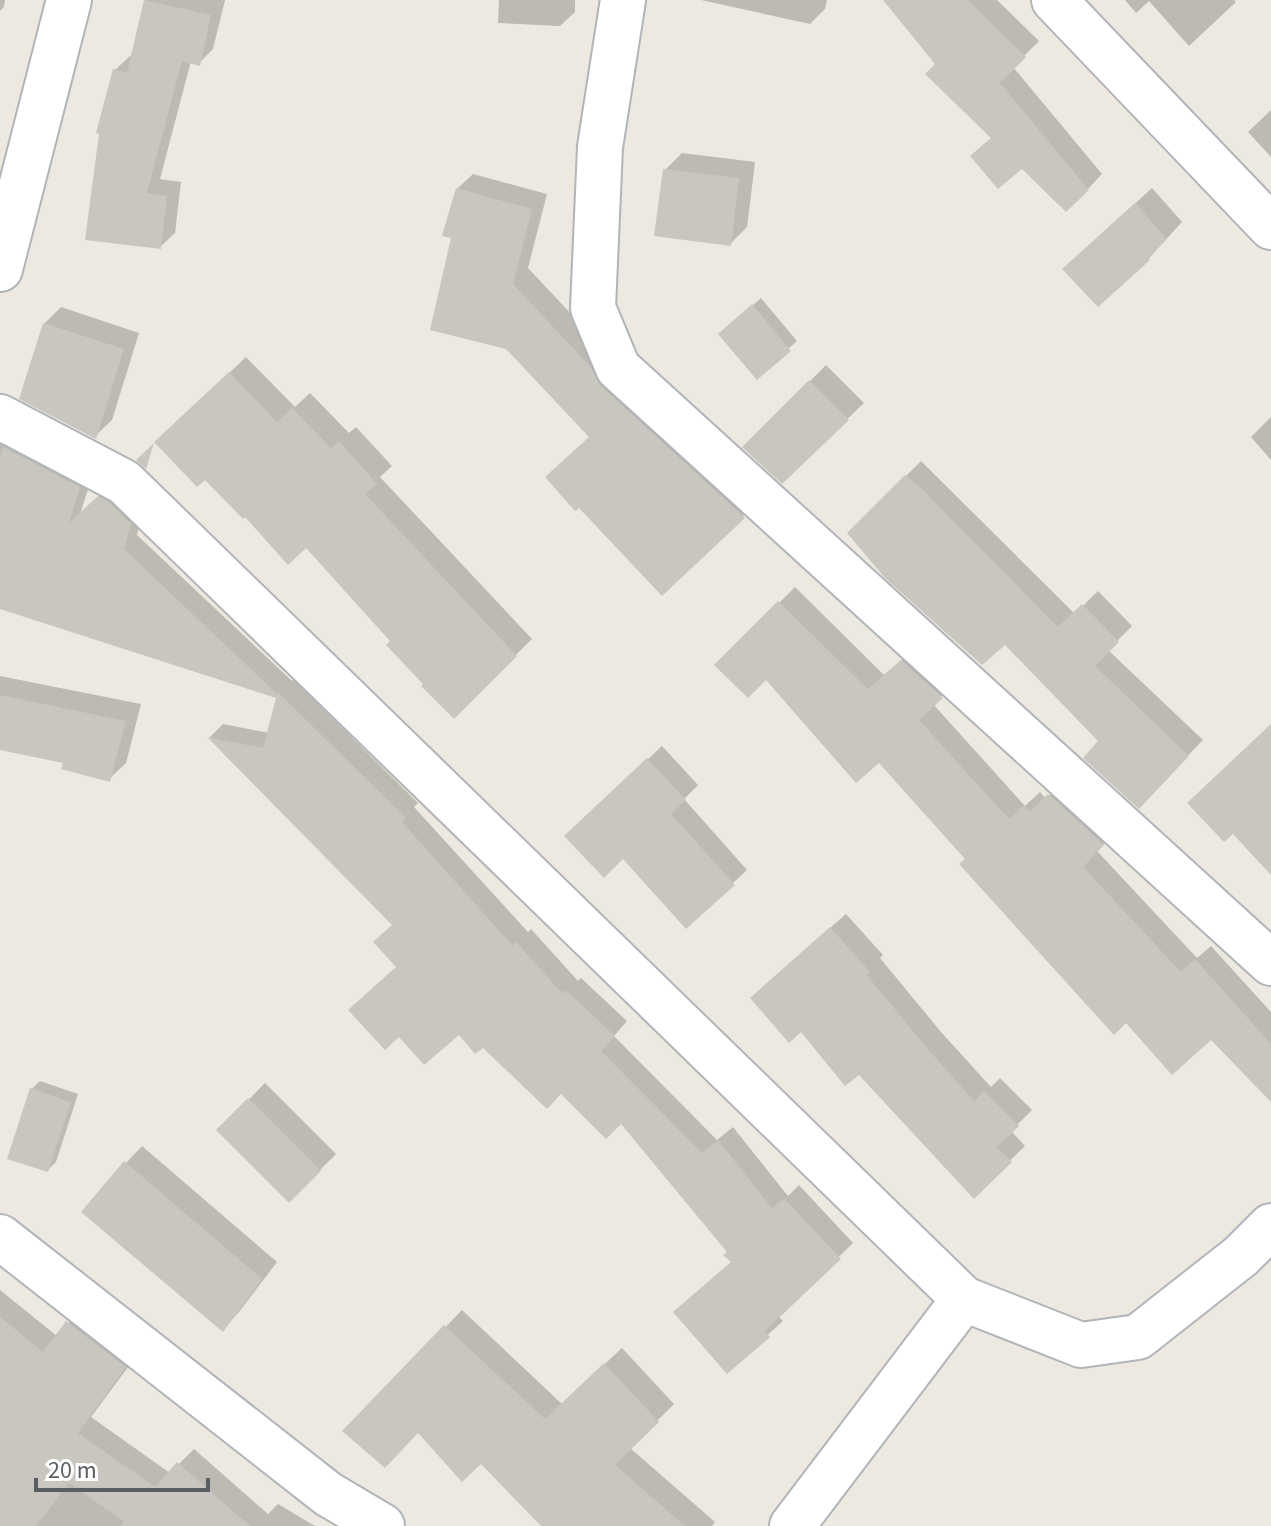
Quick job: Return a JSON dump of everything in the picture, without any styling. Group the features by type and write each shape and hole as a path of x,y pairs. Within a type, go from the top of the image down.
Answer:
{"street":[{"path":"0,269 69,0"},
{"path":"623,0 600,147 593,308 618,368 1271,963"},
{"path":"1054,0 1271,227"},
{"path":"0,417 124,482 964,1299 1081,1345 1138,1337 1241,1256 1271,1226"},
{"path":"0,1237 328,1494 382,1526"},
{"path":"792,1526 964,1299"}],"building":[{"path":"144,0 211,15 200,66 182,61 147,193 167,196 161,249 85,240 99,134 96,133 113,69 127,73"},
{"path":"883,0 968,0 1026,57 1000,83 1089,190 1066,212 1022,169 998,189 970,156 991,138 925,74 935,64"},
{"path":"663,169 739,178 731,246 654,236"},
{"path":"456,188 532,209 513,284 590,366 601,386 745,518 662,596 579,508 575,511 545,477 589,437 506,349 430,330 451,238 442,236"},
{"path":"1135,203 1167,239 1148,257 1150,260 1098,307 1062,269"},
{"path":"752,304 791,351 757,380 718,334"},
{"path":"43,323 124,349 96,439 19,399"},
{"path":"229,372 277,422 292,408 331,448 339,441 377,484 365,494 517,656 454,719 421,686 423,684 386,645 390,641 306,548 288,565 245,517 243,519 205,480 197,487 154,442"},
{"path":"809,380 849,420 782,484 742,447"},
{"path":"154,443 146,469 136,460"},
{"path":"3,447 80,487 69,523 98,496 109,502 131,524 124,549 278,692 406,818 402,822 512,945 516,942 563,994 566,990 615,1036 601,1051 702,1153 718,1140 772,1208 784,1198 841,1259 765,1331 770,1337 727,1374 673,1312 731,1262 723,1255 727,1252 621,1124 606,1139 561,1094 547,1109 483,1048 475,1054 459,1035 424,1065 399,1037 385,1050 348,1010 396,967 373,942 392,925 207,737 263,748 276,698 0,609 0,458"},
{"path":"905,475 1058,627 1082,604 1119,642 1095,666 1189,756 1139,809 1083,758 1098,741 1005,645 982,665 885,578 847,533"},
{"path":"778,601 868,689 901,660 943,698 919,720 1009,819 1024,805 1030,812 1048,794 1104,845 1083,867 1181,972 1195,959 1271,1044 1271,1102 1211,1040 1172,1075 1126,1023 1114,1035 959,864 965,859 879,763 856,783 766,680 748,698 714,665"},
{"path":"0,695 126,721 110,782 61,769 63,763 0,750"},
{"path":"1271,724 1271,875 1233,834 1224,842 1187,803"},
{"path":"647,758 686,800 671,814 735,885 686,929 623,859 604,878 564,836"},
{"path":"830,927 870,972 866,974 926,1047 974,1101 984,1091 1019,1126 997,1147 1012,1162 974,1199 859,1075 845,1086 801,1032 789,1043 750,998"},
{"path":"30,1088 71,1102 48,1172 7,1159"},
{"path":"248,1098 321,1171 289,1203 216,1130"},
{"path":"124,1161 262,1279 223,1332 81,1212"},
{"path":"0,1317 43,1352 66,1321 126,1367 78,1433 155,1487 177,1462 250,1526 121,1526 124,1522 69,1483 36,1526 0,1526"},
{"path":"444,1325 545,1419 604,1363 659,1422 615,1465 685,1526 541,1526 481,1464 462,1482 418,1433 385,1468 342,1431"}]}
